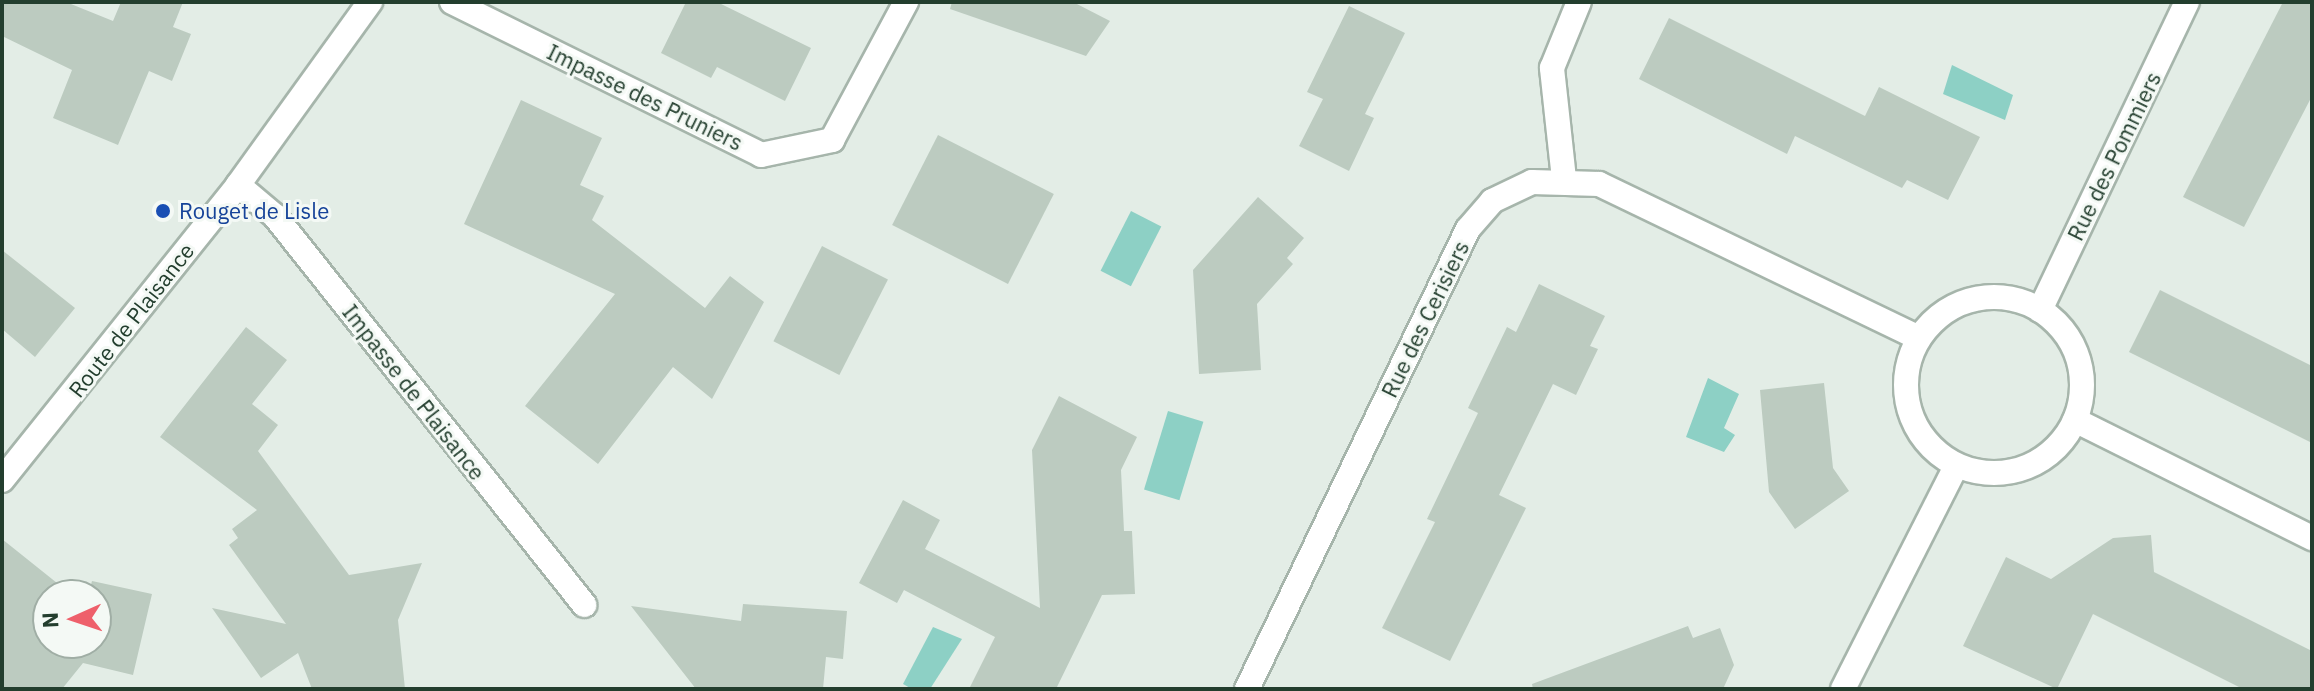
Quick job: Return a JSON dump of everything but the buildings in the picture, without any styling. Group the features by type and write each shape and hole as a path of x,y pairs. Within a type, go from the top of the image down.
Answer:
{"street":[{"name":"Route de Plaisance","path":"2,480 238,185 370,2"},
{"name":"Impasse des Pruniers","path":"452,2 761,155 832,140 906,2"},
{"path":"1564,179 1552,68 1579,2"},
{"name":"Rue des Pommiers","path":"2040,310 2187,2"},
{"name":"Rue des Cerisiers","path":"1247,689 1468,229 1492,201 1532,182 1564,179 1599,184 1919,338"},
{"name":"Impasse de Plaisance","path":"238,185 275,216 584,605"},
{"path":"1988,296 2015,299 2040,310 2060,325 2082,370 2075,420 2061,444 2039,462 1998,473 1956,466 1932,448 1915,424 1906,396 1908,366 1919,338 1937,317 1961,302 1988,296"},
{"path":"2075,420 2312,538"},
{"path":"1843,689 1956,466"}],"water":[{"path":"1952,65 2013,95 2005,120 1943,94"},
{"path":"1131,211 1161,226 1131,286 1101,271"},
{"path":"1708,378 1739,394 1724,428 1735,435 1724,452 1686,437"},
{"path":"1168,411 1203,422 1179,500 1144,489"},
{"path":"933,627 962,639 930,689 912,689 903,684"}],"place":[{"name":"Rouget de Lisle","path":"163,211"}]}
